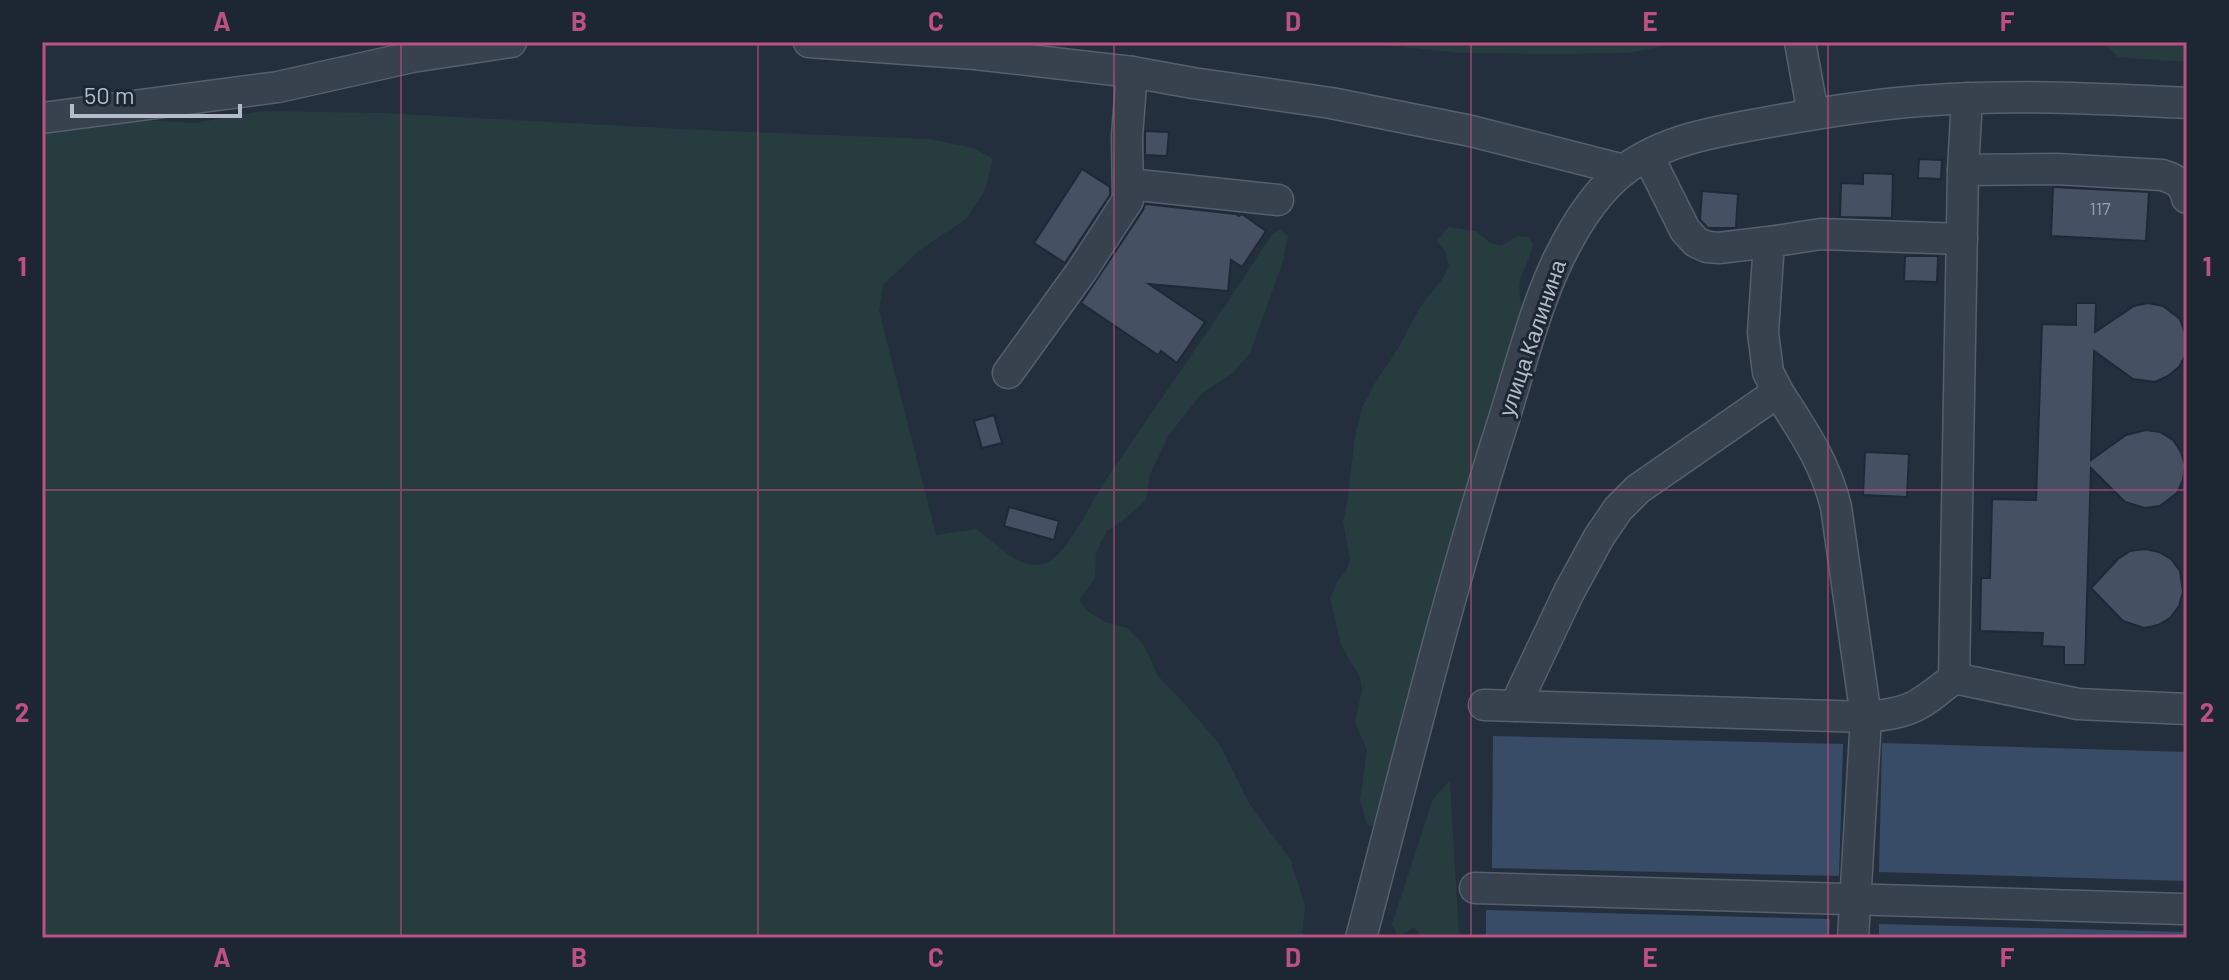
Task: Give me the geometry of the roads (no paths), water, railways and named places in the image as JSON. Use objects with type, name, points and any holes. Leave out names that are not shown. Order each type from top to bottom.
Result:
[{"type":"street","points":[[42,118],[278,87],[412,57],[511,42]]},
{"type":"street","points":[[809,42],[975,54],[1132,72],[1387,113],[1636,163],[1685,230],[1696,242],[1707,247],[1821,234],[1962,239]]},
{"type":"street","points":[[1800,42],[1813,114]]},
{"type":"street","points":[[1008,373],[1081,272],[1128,200],[1127,136],[1132,72]]},
{"type":"street","points":[[1954,678],[1967,98]]},
{"type":"street","name":"улица Калинина","points":[[1361,938],[1444,623],[1546,288],[1558,260],[1603,189],[1636,163],[1696,137],[1813,114],[1893,103],[1967,98],[2187,103]]},
{"type":"street","points":[[1963,170],[2056,169],[2162,175],[2178,180],[2187,198]]},
{"type":"street","points":[[1129,184],[1278,200]]},
{"type":"street","points":[[1769,242],[1763,333],[1768,372],[1829,479],[1836,507],[1866,717],[1853,938]]},
{"type":"street","points":[[1515,706],[1569,592],[1618,509],[1638,489],[1778,392]]},
{"type":"street","points":[[1484,705],[1866,717],[1895,715],[1919,705],[1954,678],[2078,704],[2187,709]]},
{"type":"street","points":[[1475,888],[2182,909]]},
{"type":"water","points":[[1493,736],[1843,744],[1839,876],[1492,868]]},
{"type":"water","points":[[1882,743],[2187,752],[2187,881],[1879,872]]},
{"type":"water","points":[[1486,910],[1830,919],[1829,938],[1486,938]]},
{"type":"water","points":[[1879,924],[2187,932],[2187,938],[1879,938]]}]
